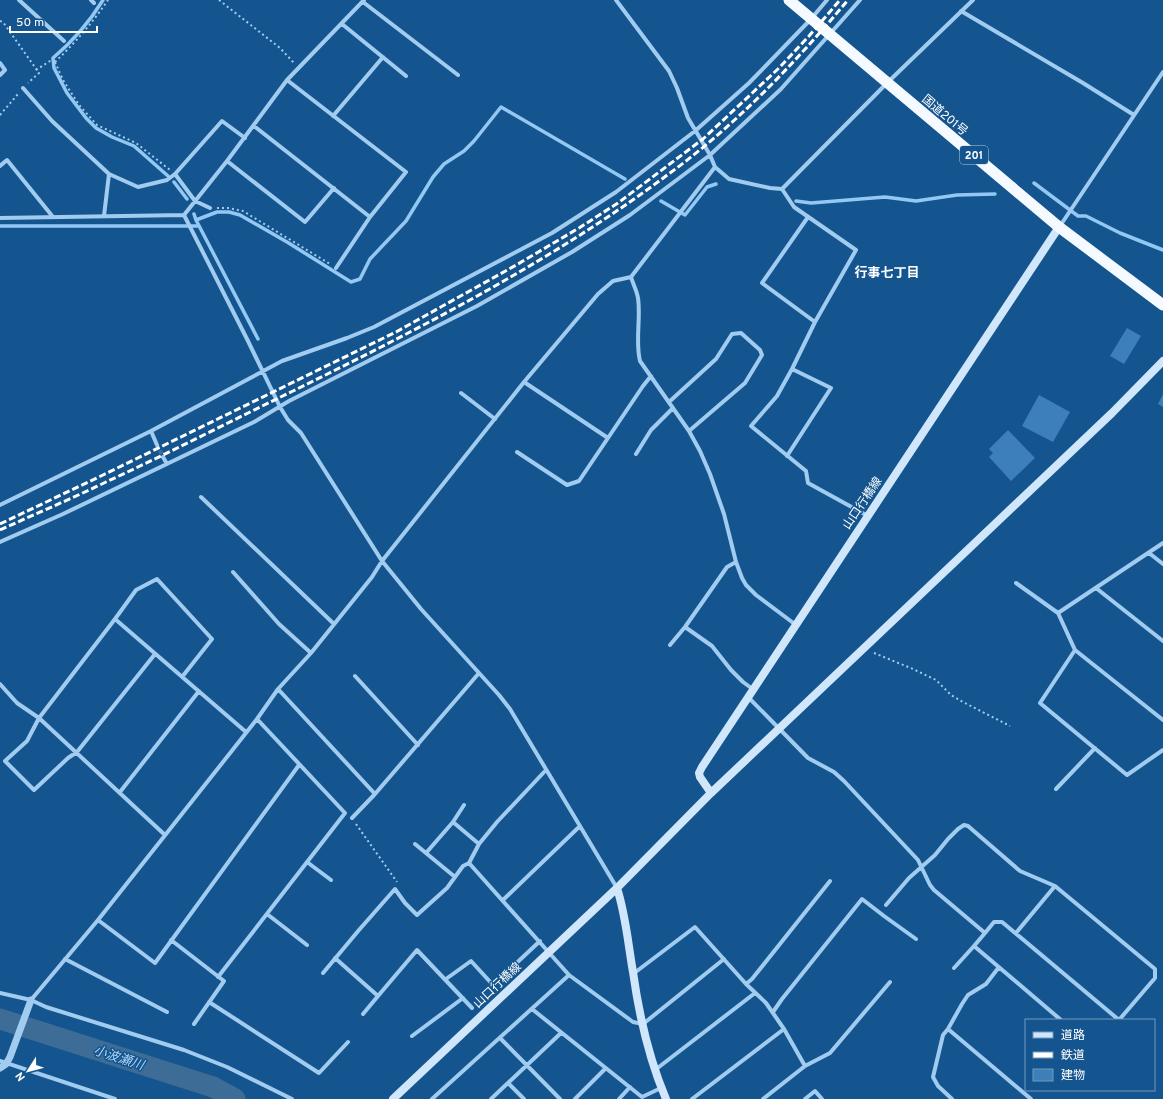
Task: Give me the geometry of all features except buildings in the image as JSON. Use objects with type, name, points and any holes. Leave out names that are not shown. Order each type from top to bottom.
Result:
[{"type":"highway","name":"国道201号","points":[[789,0],[1059,227],[1163,305]]},
{"type":"main road","name":"山口行橋線","points":[[711,794],[699,773],[1059,227]]},
{"type":"main road","name":"山口行橋線","points":[[393,1099],[617,888],[711,794],[1112,413],[1163,362]]},
{"type":"main road","points":[[617,888],[622,905],[642,1024],[655,1070],[666,1099]]},
{"type":"street","points":[[19,0],[64,41]]},
{"type":"street","points":[[616,0],[669,71],[688,118],[715,166],[729,178],[770,188],[782,189]]},
{"type":"street","points":[[0,505],[151,431],[282,361],[374,327],[552,233],[616,192],[695,131],[749,83],[811,19],[827,0]]},
{"type":"street","points":[[0,542],[63,514],[254,422],[280,407],[477,306],[572,252],[630,215],[710,155],[781,90],[860,0]]},
{"type":"street","points":[[782,189],[887,83],[973,0]]},
{"type":"street","points":[[184,215],[227,162],[287,80],[364,1],[458,75]]},
{"type":"street","points":[[962,11],[1134,115]]},
{"type":"street","points":[[342,24],[406,76]]},
{"type":"street","points":[[333,116],[383,57]]},
{"type":"street","points":[[0,63],[5,70],[0,75]]},
{"type":"street","points":[[1059,227],[1163,72]]},
{"type":"street","points":[[287,80],[406,172],[370,217],[336,268]]},
{"type":"street","points":[[23,88],[52,121],[109,174],[138,187],[167,180],[175,174],[222,121],[245,138]]},
{"type":"street","points":[[254,126],[370,217]]},
{"type":"street","points":[[0,166],[6,160],[53,217]]},
{"type":"street","points":[[227,162],[305,222],[334,188]]},
{"type":"street","points":[[0,1068],[6,1061],[30,1002],[98,920],[257,719],[278,689],[311,653],[372,578],[382,561],[524,382],[598,294],[613,281],[631,277],[715,166]]},
{"type":"street","points":[[104,216],[109,174]]},
{"type":"street","points":[[175,174],[195,201],[210,208]]},
{"type":"street","points":[[782,189],[794,207],[856,250],[815,322],[777,396],[751,426],[806,471],[808,483],[868,516]]},
{"type":"street","points":[[184,215],[247,339],[262,372],[288,420],[301,433],[382,561],[421,608],[510,709],[617,888]]},
{"type":"street","points":[[0,218],[184,215]]},
{"type":"street","points":[[808,217],[762,283],[815,322]]},
{"type":"street","points":[[631,277],[638,298],[638,350],[640,361],[689,431],[700,451],[724,514],[736,562],[742,578],[751,591],[796,625]]},
{"type":"street","points":[[669,402],[716,359],[732,334],[741,333],[760,350],[762,355],[745,383],[689,431]]},
{"type":"street","points":[[787,456],[831,388],[792,369]]},
{"type":"street","points":[[517,452],[567,485],[579,482],[651,376]]},
{"type":"street","points":[[524,382],[608,438]]},
{"type":"street","points":[[461,393],[495,419]]},
{"type":"street","points":[[636,454],[650,430],[673,408]]},
{"type":"street","points":[[151,431],[157,445]]},
{"type":"street","points":[[163,457],[166,464]]},
{"type":"street","points":[[201,497],[334,624]]},
{"type":"street","points":[[1058,613],[1163,543]]},
{"type":"street","points":[[1149,553],[1163,564]]},
{"type":"street","points":[[670,645],[685,627],[726,567],[736,562]]},
{"type":"street","points":[[233,572],[279,624],[311,653]]},
{"type":"street","points":[[155,654],[76,752],[34,790],[5,762],[27,741],[39,718],[136,590],[157,579],[212,639],[182,677]]},
{"type":"street","points":[[1016,583],[1058,613],[1075,650],[1163,720]]},
{"type":"street","points":[[1096,588],[1163,641]]},
{"type":"street","points":[[115,619],[246,732]]},
{"type":"street","points":[[685,627],[712,646],[731,670],[754,690]]},
{"type":"street","points":[[1075,650],[1040,703],[1127,775],[1163,750]]},
{"type":"street","points":[[352,818],[418,745],[479,673]]},
{"type":"street","points":[[355,676],[418,745]]},
{"type":"street","points":[[0,684],[17,703],[39,718],[165,835]]},
{"type":"street","points":[[278,689],[375,794]]},
{"type":"street","points":[[120,792],[199,691]]},
{"type":"street","points":[[748,698],[808,758],[838,775],[918,860],[934,890],[985,933]]},
{"type":"street","points":[[218,977],[345,813],[257,719]]},
{"type":"street","points":[[1056,789],[1095,748]]},
{"type":"street","points":[[98,920],[154,963],[299,765]]},
{"type":"street","points":[[323,973],[395,889],[405,903],[417,915],[447,888],[463,866],[469,863],[479,844],[508,809],[546,770]]},
{"type":"street","points":[[426,853],[453,822],[464,805]]},
{"type":"street","points":[[453,822],[479,844]]},
{"type":"street","points":[[503,900],[580,826]]},
{"type":"street","points":[[886,905],[909,878],[935,855],[958,829],[968,826],[1020,871],[1055,886],[1155,969],[1155,978],[1120,1019]]},
{"type":"street","points":[[415,844],[455,877]]},
{"type":"street","points":[[307,862],[331,880]]},
{"type":"street","points":[[469,863],[540,940],[569,974],[633,1022],[642,1024],[724,959]]},
{"type":"street","points":[[746,984],[752,979],[830,881]]},
{"type":"street","points":[[1016,933],[1055,886]]},
{"type":"street","points":[[774,1012],[782,999],[862,899],[916,939]]},
{"type":"street","points":[[267,914],[307,945]]},
{"type":"street","points":[[954,968],[994,922],[1002,922],[1118,1019]]},
{"type":"street","points":[[633,974],[695,927],[746,984],[774,1012],[805,1066]]},
{"type":"street","points":[[171,940],[224,981],[194,1024]]},
{"type":"street","points":[[446,979],[471,961],[493,986],[540,940]]},
{"type":"street","points":[[974,946],[1060,1019]]},
{"type":"street","points":[[363,1014],[418,950],[472,1008]]},
{"type":"street","points":[[335,958],[378,996]]},
{"type":"street","points":[[65,959],[167,1012]]},
{"type":"street","points":[[952,1099],[938,1086],[933,1077],[943,1035],[968,995],[986,984],[999,967]]},
{"type":"street","points":[[432,1099],[569,974]]},
{"type":"street","points":[[763,1099],[805,1066],[830,1053],[890,982]]},
{"type":"street","points":[[0,993],[191,1053],[227,1067],[292,1099]]},
{"type":"street","points":[[655,1070],[755,993]]},
{"type":"street","points":[[412,1036],[463,998]]},
{"type":"street","points":[[209,1002],[319,1073],[348,1042]]},
{"type":"street","points":[[532,1009],[642,1097],[661,1088]]},
{"type":"street","points":[[692,1099],[784,1029]]},
{"type":"street","points":[[948,1029],[1031,1099]]},
{"type":"street","points":[[492,1099],[561,1033]]},
{"type":"street","points":[[500,1038],[560,1099]]},
{"type":"street","points":[[6,1061],[115,1099]]},
{"type":"street","points":[[575,1099],[605,1068]]},
{"type":"street","points":[[508,1083],[524,1099]]},
{"type":"street","points":[[618,1099],[630,1087]]},
{"type":"street","points":[[805,1099],[815,1091],[822,1099]]},
{"type":"path","points":[[55,62],[84,32],[108,0]]},
{"type":"path","points":[[219,0],[280,48],[299,68]]},
{"type":"path","points":[[0,21],[4,22],[36,70],[50,61],[55,62]]},
{"type":"path","points":[[55,62],[63,80],[79,105],[97,125],[136,143],[175,174]]},
{"type":"path","points":[[210,208],[228,208],[243,211],[336,268]]},
{"type":"path","points":[[874,653],[936,680],[951,695],[962,702],[1010,726]]},
{"type":"path","points":[[352,818],[398,883]]},
{"type":"waterway","points":[[103,0],[80,31],[53,58],[54,68],[67,93],[86,118],[96,128],[112,137],[134,146],[168,176]]},
{"type":"waterway","points":[[194,214],[196,220],[217,212],[229,212],[240,215],[351,282],[360,279],[370,259],[406,221],[433,177],[444,164],[464,151],[474,141],[501,107],[625,179]]},
{"type":"waterway","points":[[174,182],[187,199]]},
{"type":"waterway","points":[[1034,183],[1078,216],[1086,216],[1120,233],[1163,250]]},
{"type":"waterway","points":[[661,201],[685,215],[707,187],[716,184]]},
{"type":"waterway","points":[[796,201],[811,203],[885,197],[916,201],[957,195],[995,194]]},
{"type":"waterway","points":[[196,220],[258,339]]},
{"type":"waterway","points":[[0,226],[199,226]]},
{"type":"waterway","name":"小波瀬川","points":[[0,1019],[213,1087],[235,1099]]},
{"type":"tunnel","points":[[157,445],[163,457]]},
{"type":"railway","points":[[0,524],[396,332],[579,228],[618,203],[703,139],[779,68],[840,0]]},
{"type":"railway","points":[[0,530],[153,460],[390,342],[487,291],[580,235],[626,205],[695,154],[719,134],[786,70],[848,0]]},
{"type":"district","name":"行事七丁目","points":[[887,272]]}]
